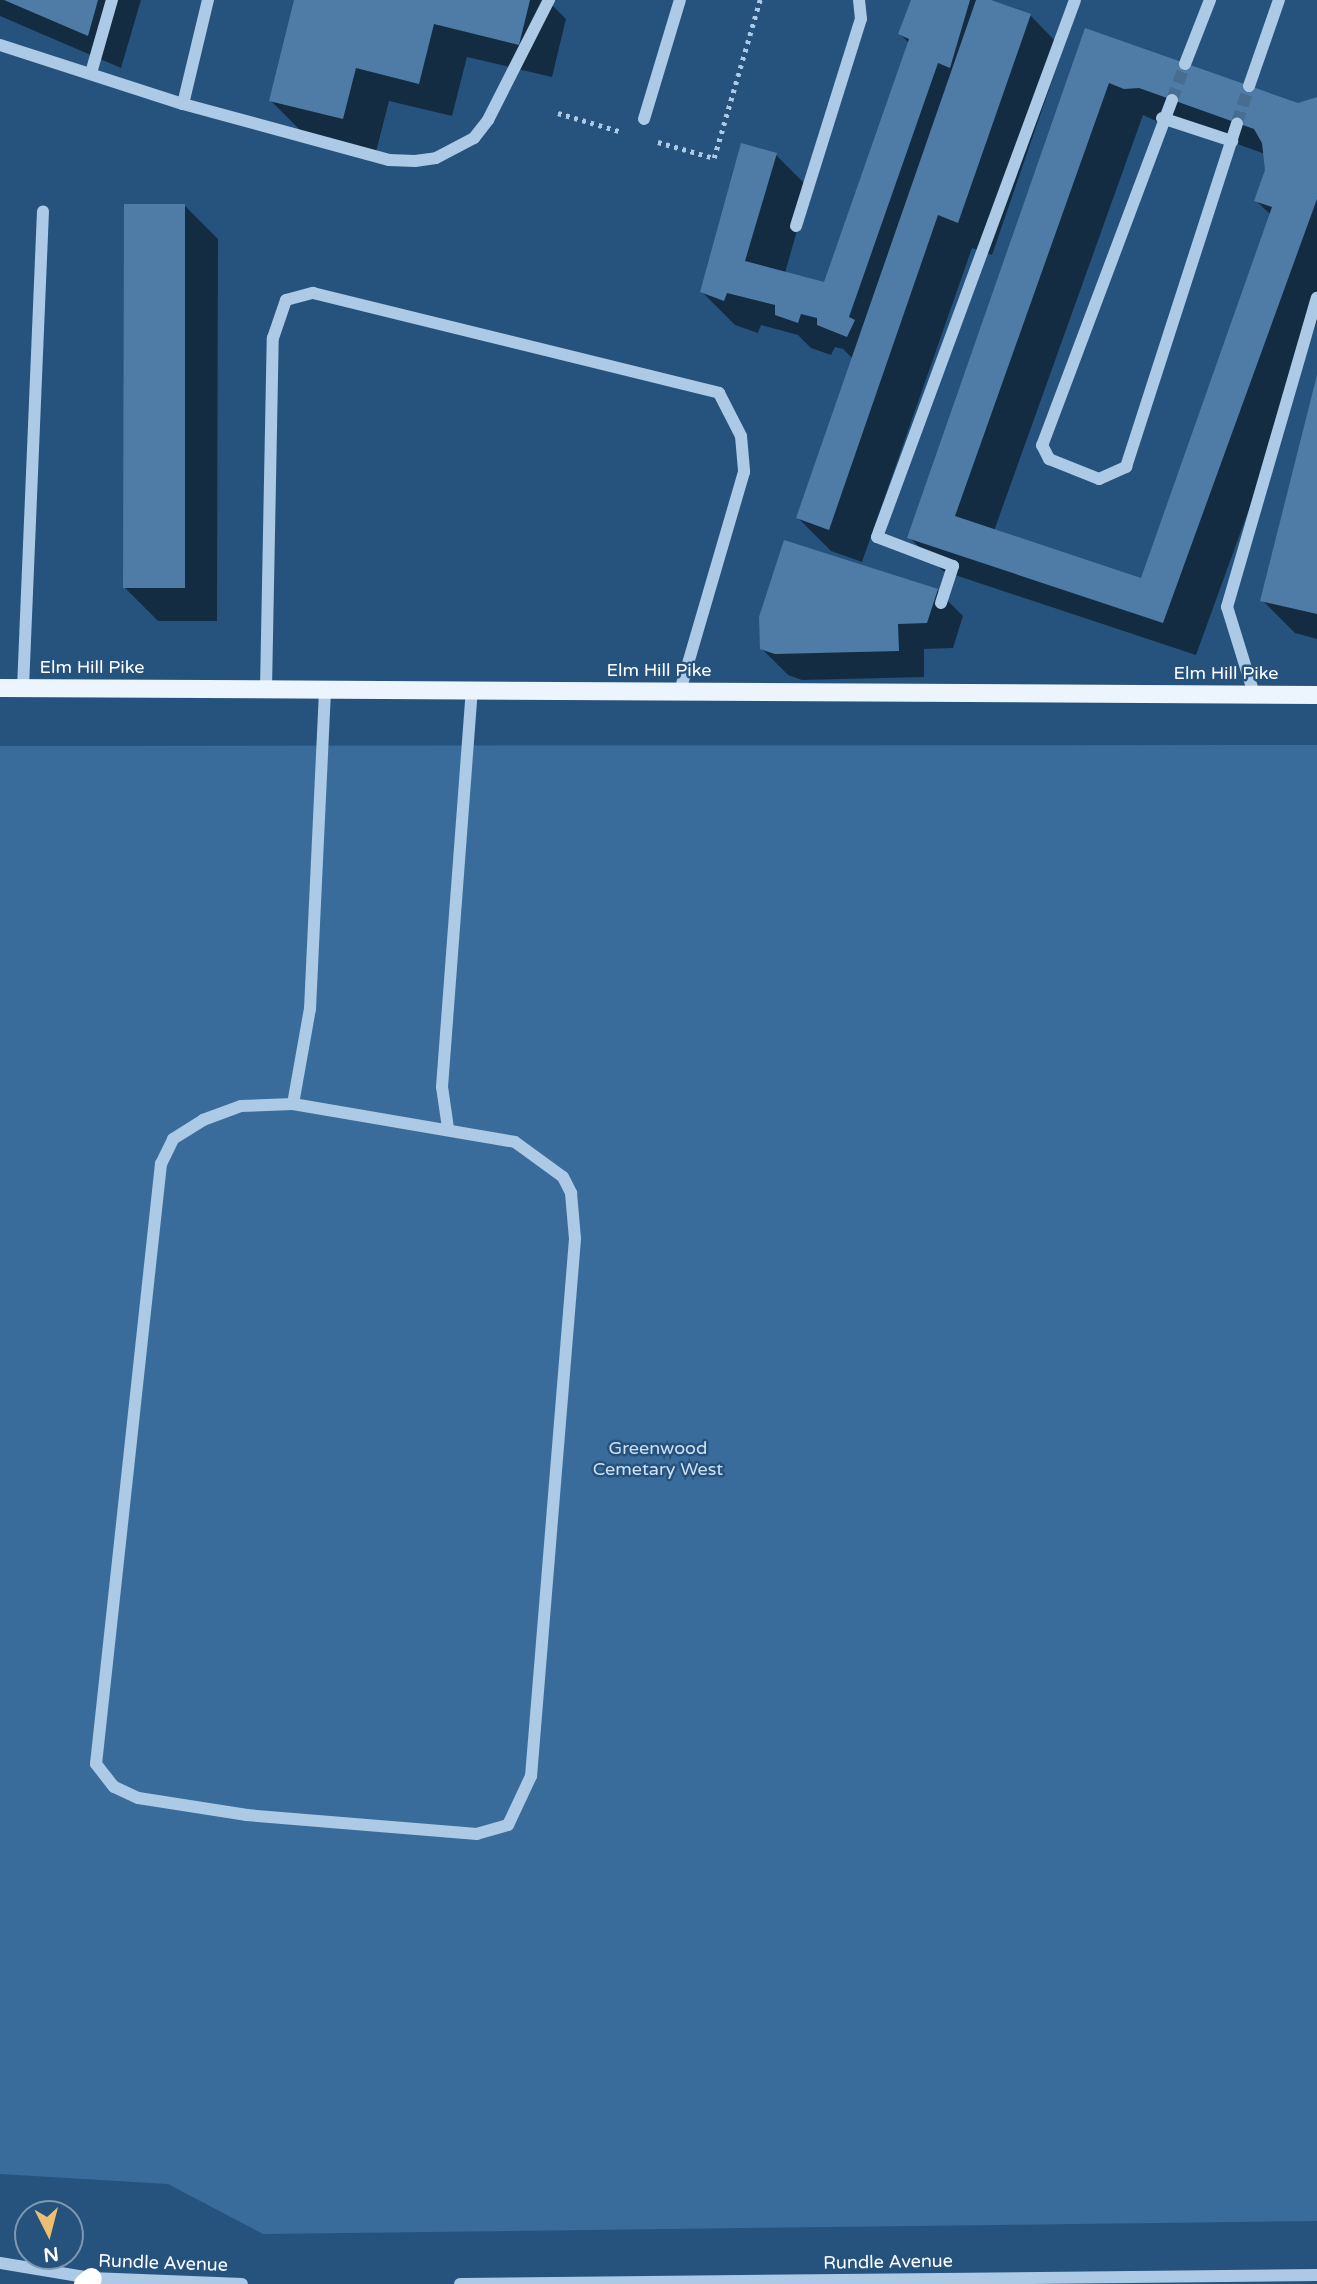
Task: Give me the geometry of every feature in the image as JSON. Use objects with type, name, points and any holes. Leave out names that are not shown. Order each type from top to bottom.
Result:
[{"type":"main road","name":"Elm Hill Pike","points":[[0,688],[1317,695]]},
{"type":"street","points":[[91,73],[112,0]]},
{"type":"street","points":[[183,104],[208,0]]},
{"type":"street","points":[[0,46],[183,104],[389,160],[436,158],[474,138],[488,120],[549,0]]},
{"type":"street","points":[[645,119],[680,0]]},
{"type":"street","points":[[796,226],[861,19],[859,0]]},
{"type":"street","points":[[941,603],[953,566],[877,537],[1075,0]]},
{"type":"street","points":[[1185,64],[1210,0]]},
{"type":"street","points":[[1249,86],[1279,0]]},
{"type":"street","points":[[1171,100],[1042,445],[1049,460],[1099,480],[1126,467],[1237,123]]},
{"type":"street","points":[[1163,118],[1232,141]]},
{"type":"street","points":[[23,688],[43,211]]},
{"type":"street","points":[[266,689],[273,338],[286,300],[313,293],[719,394],[741,436],[744,472],[680,691]]},
{"type":"street","points":[[1254,694],[1227,607],[1317,298]]},
{"type":"street","points":[[293,1104],[310,1009],[325,689]]},
{"type":"street","points":[[448,1128],[442,1087],[472,690]]},
{"type":"street","points":[[293,1104],[448,1128],[515,1142],[536,1153],[563,1177],[571,1193],[575,1239],[531,1776],[519,1810],[508,1825],[477,1834],[247,1815],[138,1798],[114,1787],[96,1764],[161,1164],[173,1139],[203,1120],[241,1106],[293,1104]]},
{"type":"street","name":"Rundle Avenue","points":[[0,2263],[88,2281],[242,2284]]},
{"type":"street","name":"Rundle Avenue","points":[[460,2284],[1259,2280],[1317,2275]]},
{"type":"path","points":[[649,139],[714,158],[760,0]]},
{"type":"path","points":[[558,113],[623,132]]},
{"type":"green space","name":"Greenwood Cemetary West","points":[[1317,745],[1317,2221],[263,2234],[168,2184],[0,2174],[0,746]]},
{"type":"building","points":[[4,0],[98,0],[88,36]]},
{"type":"building","points":[[294,0],[530,0],[519,45],[434,24],[419,84],[356,68],[343,119],[269,101]]},
{"type":"building","points":[[911,0],[970,0],[950,68],[938,63],[849,317],[855,320],[847,337],[817,325],[817,318],[801,314],[798,323],[775,315],[775,305],[727,293],[724,301],[700,292],[741,143],[777,153],[745,261],[824,282],[909,39],[898,34]]},
{"type":"building","points":[[976,0],[991,0],[1031,14],[958,223],[938,215],[829,530],[796,518]]},
{"type":"building","points":[[1085,28],[1298,103],[1317,97],[1317,199],[1163,623],[907,538]],"holes":[[[1109,83],[1124,89],[1139,88],[1254,129],[1262,143],[1265,170],[1254,201],[1272,207],[1141,578],[955,516]]]},
{"type":"building","points":[[124,204],[185,204],[185,588],[123,588]]},
{"type":"building","points":[[1317,375],[1317,614],[1260,601]]},
{"type":"building","points":[[784,540],[938,589],[927,623],[898,624],[899,651],[775,654],[760,649],[759,617]]},
{"type":"tunnel","points":[[1172,100],[1185,64]]},
{"type":"tunnel","points":[[1237,123],[1249,86]]}]
